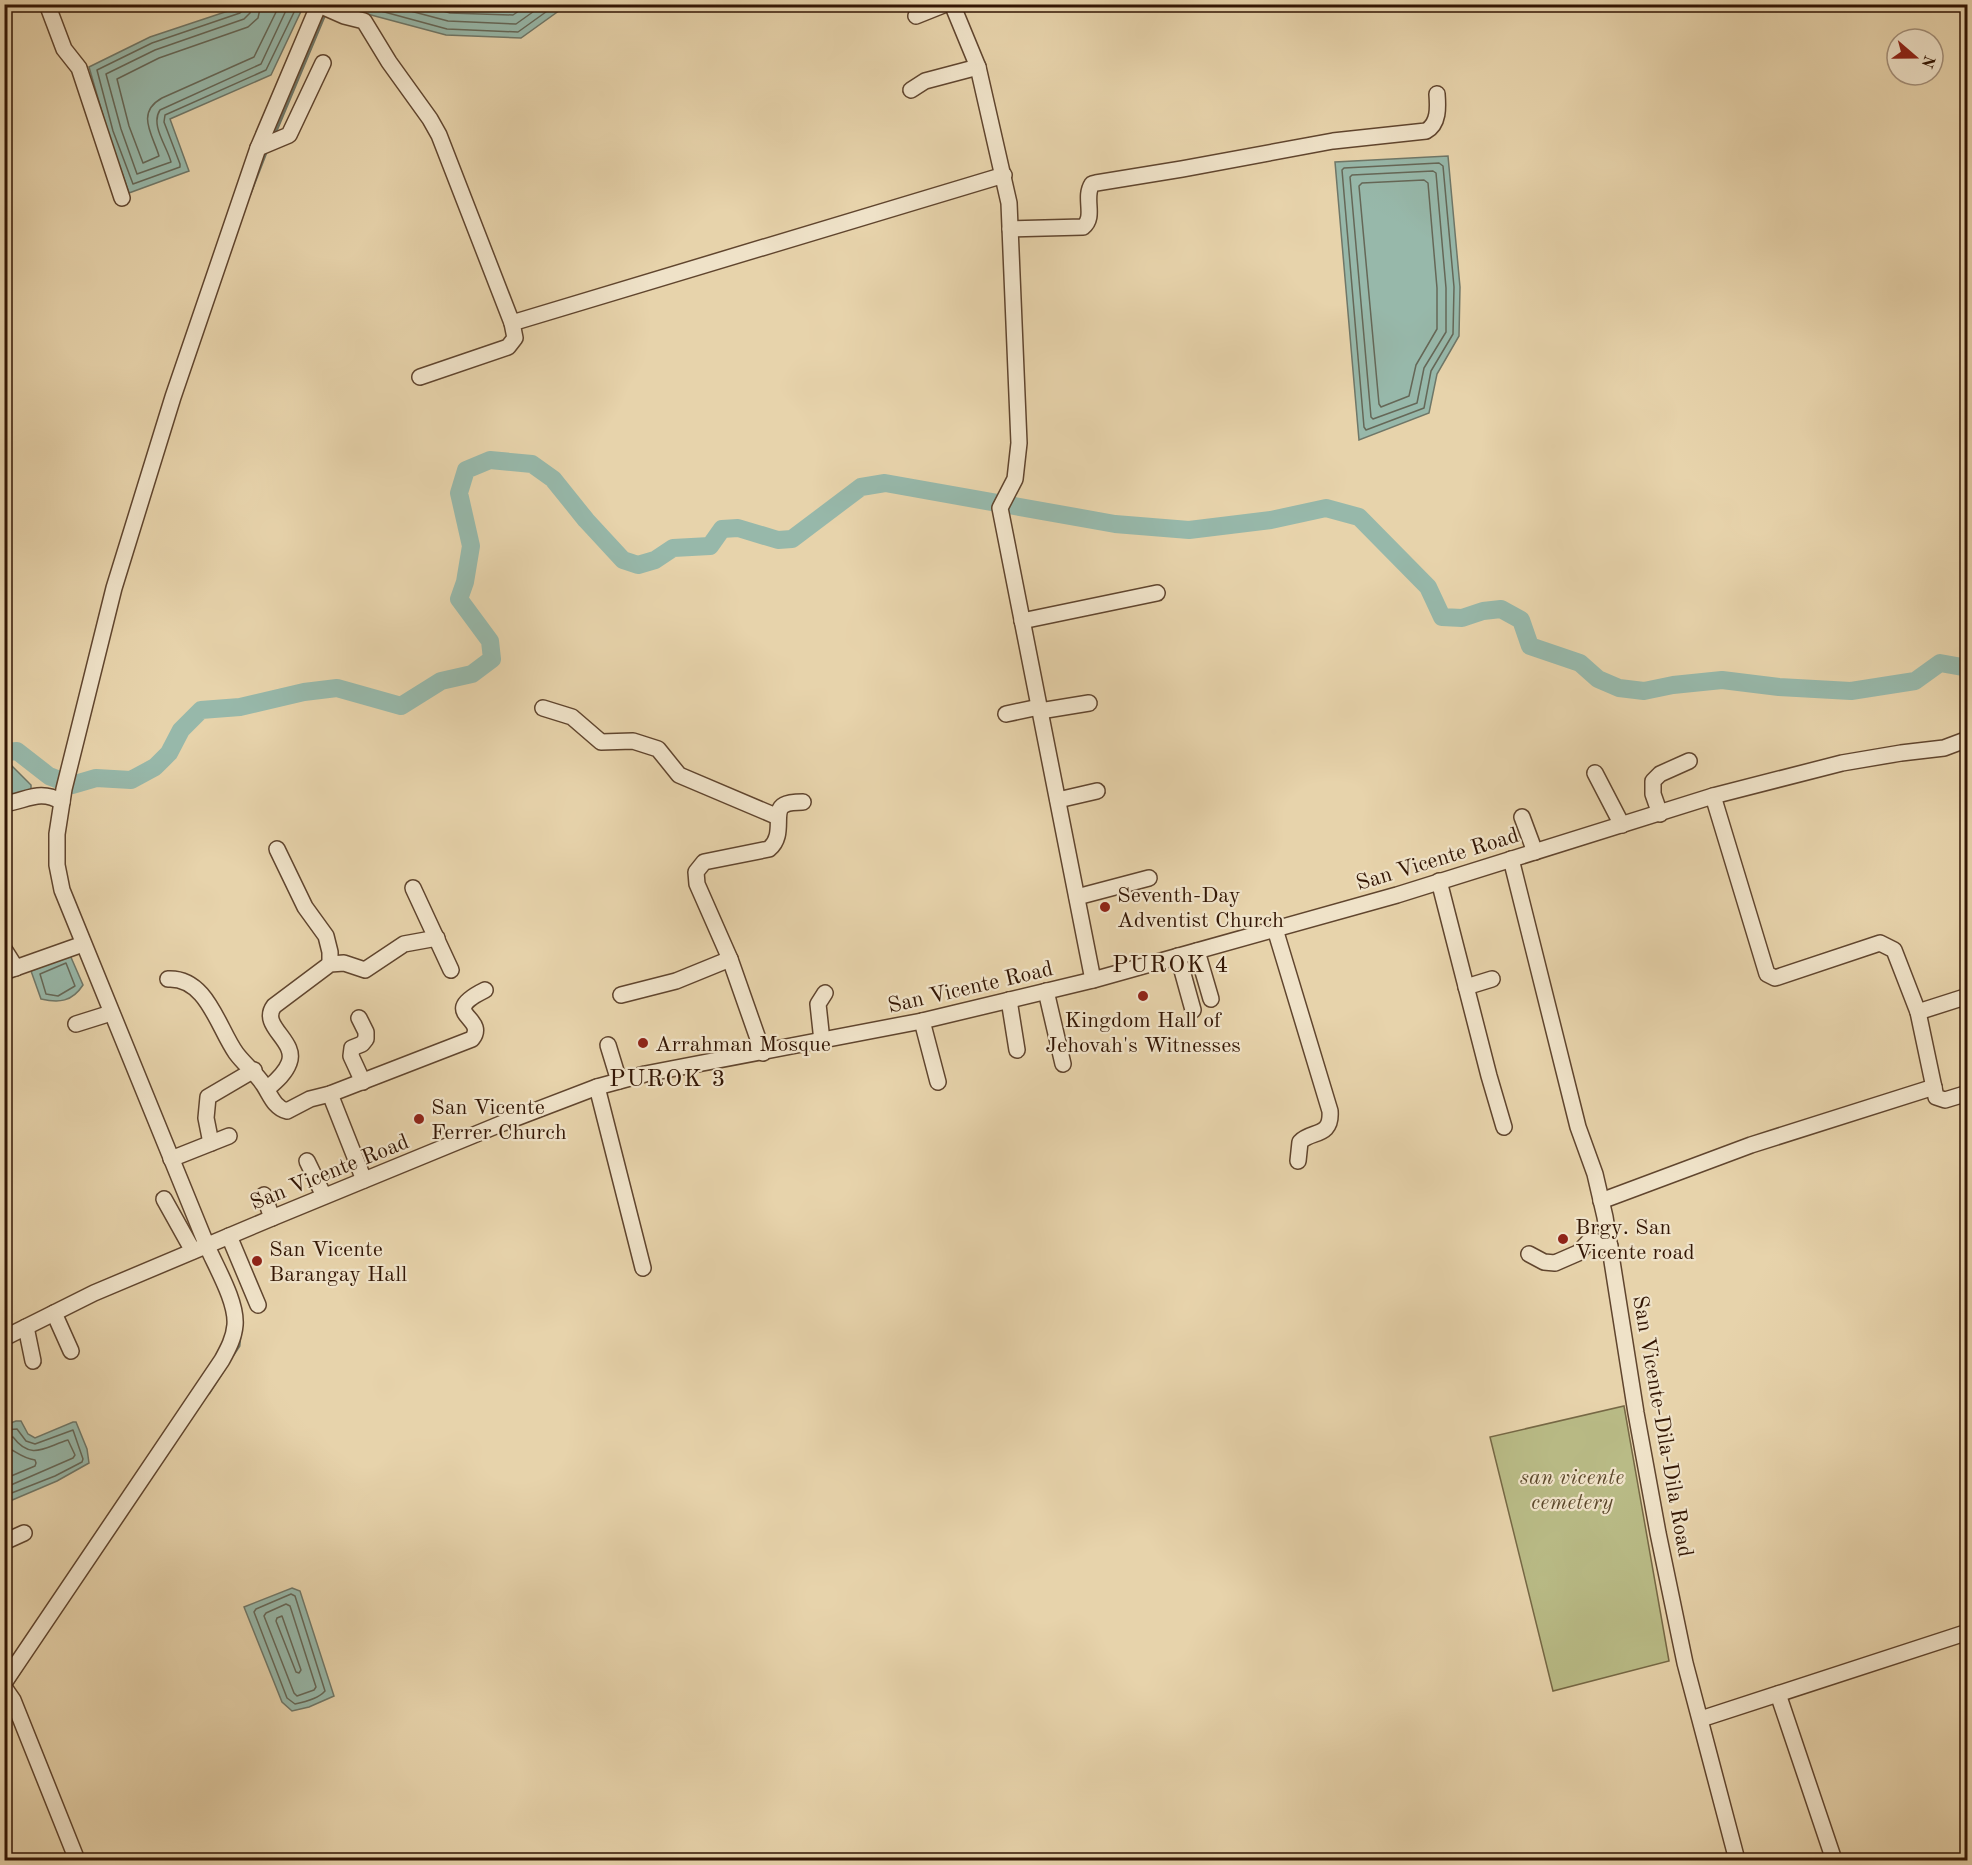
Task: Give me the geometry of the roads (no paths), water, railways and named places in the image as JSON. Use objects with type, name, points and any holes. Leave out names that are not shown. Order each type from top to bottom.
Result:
[{"type":"street","points":[[47,4],[64,49],[79,68],[122,198]]},
{"type":"street","points":[[916,16],[946,4]]},
{"type":"street","points":[[952,4],[978,67],[1009,203],[1019,443],[1015,479],[1000,508],[1093,980]]},
{"type":"street","points":[[200,1249],[171,1159],[62,890],[57,865],[57,834],[65,788],[114,588],[177,386],[263,146],[323,6],[344,16],[364,21],[408,91],[430,119],[443,146],[512,323],[515,338],[508,347],[420,377]]},
{"type":"street","points":[[263,146],[289,135],[323,63]]},
{"type":"street","points":[[911,90],[925,81],[978,67]]},
{"type":"street","points":[[1010,230],[1083,227],[1089,219],[1088,192],[1092,184],[1096,183],[1333,141],[1426,131],[1435,122],[1438,106],[1437,94]]},
{"type":"street","points":[[512,323],[1004,175]]},
{"type":"street","points":[[1023,621],[1157,593]]},
{"type":"street","points":[[1006,714],[1089,703]]},
{"type":"street","points":[[543,708],[572,717],[601,742],[633,741],[658,749],[680,775],[778,817]]},
{"type":"street","name":"San Vicente Road","points":[[4,1338],[94,1293],[324,1196],[597,1087],[645,1074],[922,1021],[1093,980],[1439,881],[1713,796],[1842,763],[1944,748],[1968,739]]},
{"type":"street","points":[[1660,814],[1653,794],[1653,782],[1660,774],[1689,761]]},
{"type":"street","points":[[1595,773],[1622,825]]},
{"type":"street","points":[[4,804],[18,802],[40,794],[48,795],[65,788]]},
{"type":"street","points":[[1058,800],[1097,791]]},
{"type":"street","points":[[1713,796],[1767,974],[1774,978],[1880,943],[1894,950],[1918,1012],[1936,1097],[1945,1100],[1968,1093]]},
{"type":"street","points":[[763,1053],[730,959],[697,884],[696,872],[704,862],[770,849],[776,843],[779,832],[780,808],[783,805],[803,802]]},
{"type":"street","points":[[1522,817],[1535,852]]},
{"type":"street","points":[[277,849],[305,908],[326,936],[330,964]]},
{"type":"street","name":"San Vicente-Dila-Dila Road","points":[[1510,859],[1578,1127],[1595,1174],[1610,1246],[1636,1413],[1658,1533],[1685,1663],[1737,1860]]},
{"type":"street","points":[[1077,897],[1149,878]]},
{"type":"street","points":[[1439,881],[1504,1127]]},
{"type":"street","points":[[413,888],[451,970]]},
{"type":"street","points":[[1275,929],[1331,1117],[1325,1130],[1305,1137],[1300,1142],[1298,1161]]},
{"type":"street","points":[[267,1089],[284,1072],[291,1056],[285,1041],[271,1021],[272,1008],[330,964],[344,963],[365,970],[404,944],[437,938]]},
{"type":"street","points":[[4,949],[10,970],[83,944]]},
{"type":"street","points":[[1197,951],[1211,999]]},
{"type":"street","points":[[1178,956],[1193,1010]]},
{"type":"street","points":[[621,994],[676,981],[730,959]]},
{"type":"street","points":[[168,979],[183,980],[208,1002],[236,1053],[254,1070],[277,1107],[287,1111],[310,1099],[363,1082],[472,1039],[476,1031],[464,1005],[466,1000],[485,990]]},
{"type":"street","points":[[1466,987],[1492,980]]},
{"type":"street","points":[[1046,991],[1063,1064]]},
{"type":"street","points":[[822,1041],[818,1004],[825,993]]},
{"type":"street","points":[[1918,1012],[1968,996]]},
{"type":"street","points":[[1009,1000],[1017,1050]]},
{"type":"street","points":[[76,1024],[111,1013]]},
{"type":"street","points":[[359,1018],[366,1032],[366,1039],[362,1044],[352,1048],[351,1053],[363,1082]]},
{"type":"street","points":[[922,1021],[938,1082]]},
{"type":"street","points":[[608,1045],[618,1081]]},
{"type":"street","points":[[211,1143],[206,1119],[208,1097],[254,1070]]},
{"type":"street","points":[[597,1087],[643,1268]]},
{"type":"street","points":[[1601,1201],[1751,1145],[1934,1087]]},
{"type":"street","points":[[330,1094],[364,1180]]},
{"type":"street","points":[[171,1159],[228,1136]]},
{"type":"street","points":[[307,1161],[324,1196]]},
{"type":"street","points":[[264,1195],[272,1218]]},
{"type":"street","points":[[77,1860],[13,1700],[4,1685],[228,1348],[235,1327],[234,1311],[200,1249],[164,1199]]},
{"type":"street","points":[[229,1236],[258,1305]]},
{"type":"street","points":[[1529,1254],[1544,1262],[1555,1263],[1578,1253],[1590,1240],[1610,1246]]},
{"type":"street","points":[[54,1313],[71,1351]]},
{"type":"street","points":[[26,1327],[33,1361]]},
{"type":"street","points":[[4,1542],[24,1533]]},
{"type":"street","points":[[1701,1719],[1968,1632]]},
{"type":"street","points":[[1778,1694],[1834,1860]]},
{"type":"water","points":[[342,4],[567,5],[521,38],[446,35],[341,7]]},
{"type":"water","points":[[246,5],[304,5],[271,75],[170,119],[189,171],[129,193],[108,133],[89,67],[150,37]]},
{"type":"water","points":[[1448,156],[1460,287],[1459,336],[1437,374],[1429,413],[1359,440],[1335,162]]},
{"type":"water","points":[[12,766],[31,785],[31,791],[5,800],[5,769]]},
{"type":"water","points":[[70,955],[83,985],[79,991],[65,1000],[41,999],[31,971]]},
{"type":"water","points":[[21,1421],[28,1434],[35,1438],[76,1422],[87,1449],[89,1463],[57,1481],[5,1502],[5,1425]]},
{"type":"water","points":[[292,1588],[300,1591],[334,1696],[309,1707],[292,1711],[282,1702],[244,1607]]},
{"type":"waterway","points":[[274,136],[326,12]]},
{"type":"waterway","points":[[250,194],[267,150]]},
{"type":"waterway","points":[[4,752],[17,751],[49,776],[72,785],[96,778],[131,780],[155,767],[169,753],[181,730],[201,710],[240,707],[304,692],[337,688],[401,706],[441,681],[472,674],[492,659],[490,641],[459,599],[465,582],[471,546],[459,493],[466,470],[490,460],[532,464],[553,479],[586,520],[623,560],[638,565],[655,560],[673,548],[710,546],[722,529],[738,528],[778,540],[792,539],[861,487],[885,483],[1115,524],[1189,530],[1271,520],[1326,508],[1359,517],[1428,587],[1442,617],[1462,618],[1483,611],[1501,609],[1521,620],[1530,646],[1580,663],[1598,679],[1619,688],[1644,691],[1673,685],[1722,680],[1779,687],[1851,691],[1915,681],[1940,663],[1968,668]]},
{"type":"waterway","points":[[233,1355],[239,1346],[240,1336]]},
{"type":"waterway","points":[[209,1393],[225,1368]]},
{"type":"waterway","points":[[11,1686],[22,1669]]},
{"type":"place","name":"Seventh-Day Adventist Church","points":[[1105,907]]},
{"type":"place","name":"Kingdom Hall of Jehovah's Witnesses","points":[[1143,996]]},
{"type":"place","name":"Arrahman Mosque","points":[[643,1043]]},
{"type":"place","name":"San Vicente Ferrer Church","points":[[419,1119]]},
{"type":"place","name":"Brgy. San Vicente road","points":[[1563,1239]]},
{"type":"place","name":"San Vicente Barangay Hall","points":[[257,1261]]},
{"type":"district","name":"PUROK 4","points":[[1171,964]]},
{"type":"district","name":"PUROK 3","points":[[668,1078]]},
{"type":"park label","name":"san vicente cemetery","points":[[1572,1488]]}]
